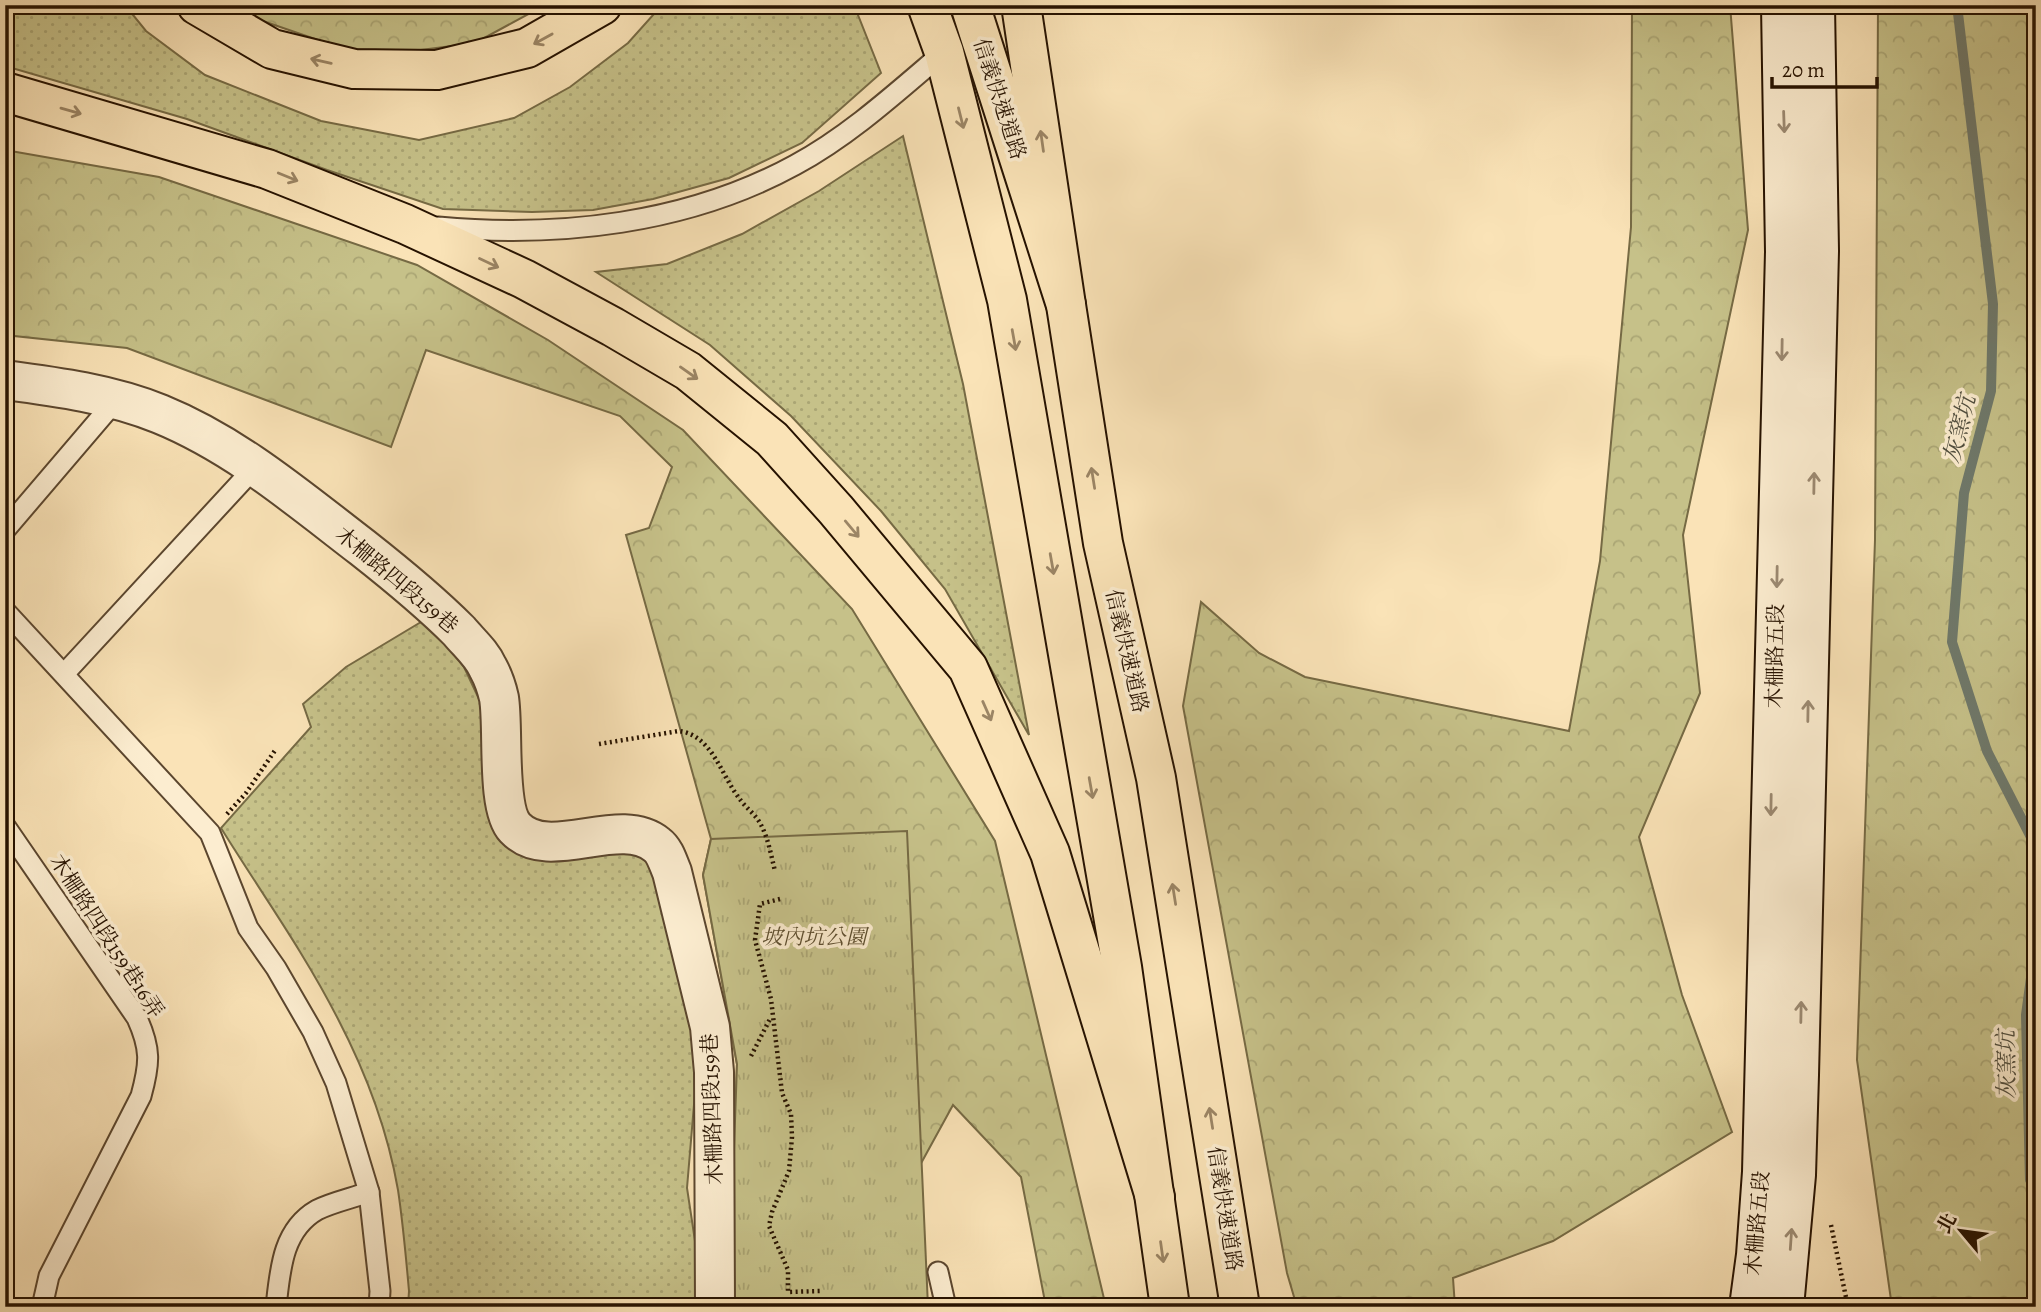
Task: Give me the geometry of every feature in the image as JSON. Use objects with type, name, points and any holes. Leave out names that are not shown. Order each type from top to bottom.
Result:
[{"type":"highway","points":[[197,5],[272,49],[354,69],[437,70],[527,48],[603,5]]},
{"type":"highway","name":"信義快速道路","points":[[927,5],[944,52],[1007,300],[1122,967],[1170,1307]]},
{"type":"highway","name":"信義快速道路","points":[[970,5],[1066,305],[1103,543],[1156,778],[1240,1307]]},
{"type":"highway","points":[[1021,5],[1066,305]]},
{"type":"highway","points":[[5,92],[267,169],[405,224],[524,279],[613,327],[688,371],[772,439],[836,510],[968,668],[1051,853],[1155,1197]]},
{"type":"main road","name":"木柵路五段","points":[[1749,1307],[1762,1172],[1785,251],[1781,5]]},
{"type":"main road","name":"木柵路五段","points":[[1784,1307],[1796,1175],[1819,251],[1815,5]]},
{"type":"main road","name":"木柵路四段159巷","points":[[5,380],[116,400],[161,414],[209,438],[256,467],[435,607],[475,649],[488,667],[499,697],[505,807],[514,827],[531,840],[549,842],[618,834],[642,838],[655,843],[663,850],[672,872],[710,1027],[714,1072],[715,1307]]},
{"type":"lane","points":[[405,224],[478,231],[543,231],[607,225],[667,214],[734,194],[796,165],[852,127],[944,52]]},
{"type":"lane","points":[[5,530],[116,400]]},
{"type":"lane","points":[[64,674],[256,467]]},
{"type":"lane","points":[[5,611],[210,833],[248,928],[276,968],[313,1032],[336,1083],[369,1192],[380,1291],[379,1307]]},
{"type":"lane","name":"木柵路四段159巷16弄","points":[[5,826],[137,1018],[147,1040],[149,1067],[141,1096],[49,1276],[42,1307]]},
{"type":"lane","points":[[276,1307],[280,1268],[286,1248],[297,1229],[317,1210],[369,1192]]},
{"type":"lane","points":[[937,1272],[946,1307]]},
{"type":"path","points":[[599,744],[679,731],[697,737],[715,758],[738,798],[760,823],[775,871]]},
{"type":"path","points":[[210,833],[246,793],[276,749]]},
{"type":"path","points":[[780,899],[760,904],[755,940],[771,999],[782,1093],[791,1114],[789,1171],[769,1226],[788,1270],[788,1292],[821,1291]]},
{"type":"path","points":[[748,1061],[772,1017]]},
{"type":"green space","points":[[5,5],[125,5],[146,31],[205,75],[321,121],[419,140],[514,118],[570,87],[628,43],[662,5],[854,5],[881,73],[802,143],[729,178],[653,199],[593,210],[532,212],[443,209],[187,119],[5,66]]},
{"type":"green space","points":[[241,5],[545,5],[475,43],[413,51],[344,49],[260,20]]},
{"type":"green space","points":[[1632,5],[1730,5],[1748,230],[1683,535],[1700,693],[1639,837],[1682,995],[1732,1132],[1553,1241],[1453,1278],[1455,1307],[1297,1307],[1287,1273],[1183,706],[1201,602],[1259,653],[1305,677],[1569,731],[1600,561],[1631,227]]},
{"type":"green space","points":[[1878,5],[2036,5],[2036,1307],[1892,1307],[1857,1060],[1875,540]]},
{"type":"green space","points":[[903,136],[963,384],[1029,735],[945,589],[881,511],[791,416],[710,345],[596,272],[667,264],[742,234],[819,191]]},
{"type":"green space","points":[[5,150],[159,177],[417,265],[548,340],[683,430],[852,609],[995,841],[1106,1307],[1046,1307],[1021,1177],[953,1105],[902,1198],[735,1307],[732,1206],[737,1064],[703,875],[711,839],[626,535],[649,528],[672,467],[620,416],[426,350],[391,447],[127,348],[5,335]]},
{"type":"green space","points":[[426,619],[464,667],[486,714],[490,814],[632,850],[649,864],[655,873],[698,1057],[687,1188],[700,1274],[699,1307],[408,1307],[403,1227],[394,1168],[366,1081],[338,1019],[311,970],[221,828],[311,727],[303,704],[346,667]]},
{"type":"green space","name":"坡內坑公園","points":[[907,831],[928,1307],[735,1307],[732,1206],[737,1064],[703,875],[711,839]]},
{"type":"waterway","name":"灰窯坑","points":[[1957,5],[1993,304],[1991,391],[1964,493],[1952,642],[1987,751],[2036,847]]},
{"type":"waterway","name":"灰窯坑","points":[[2036,941],[2026,1015],[2030,1180],[2036,1185]]}]
